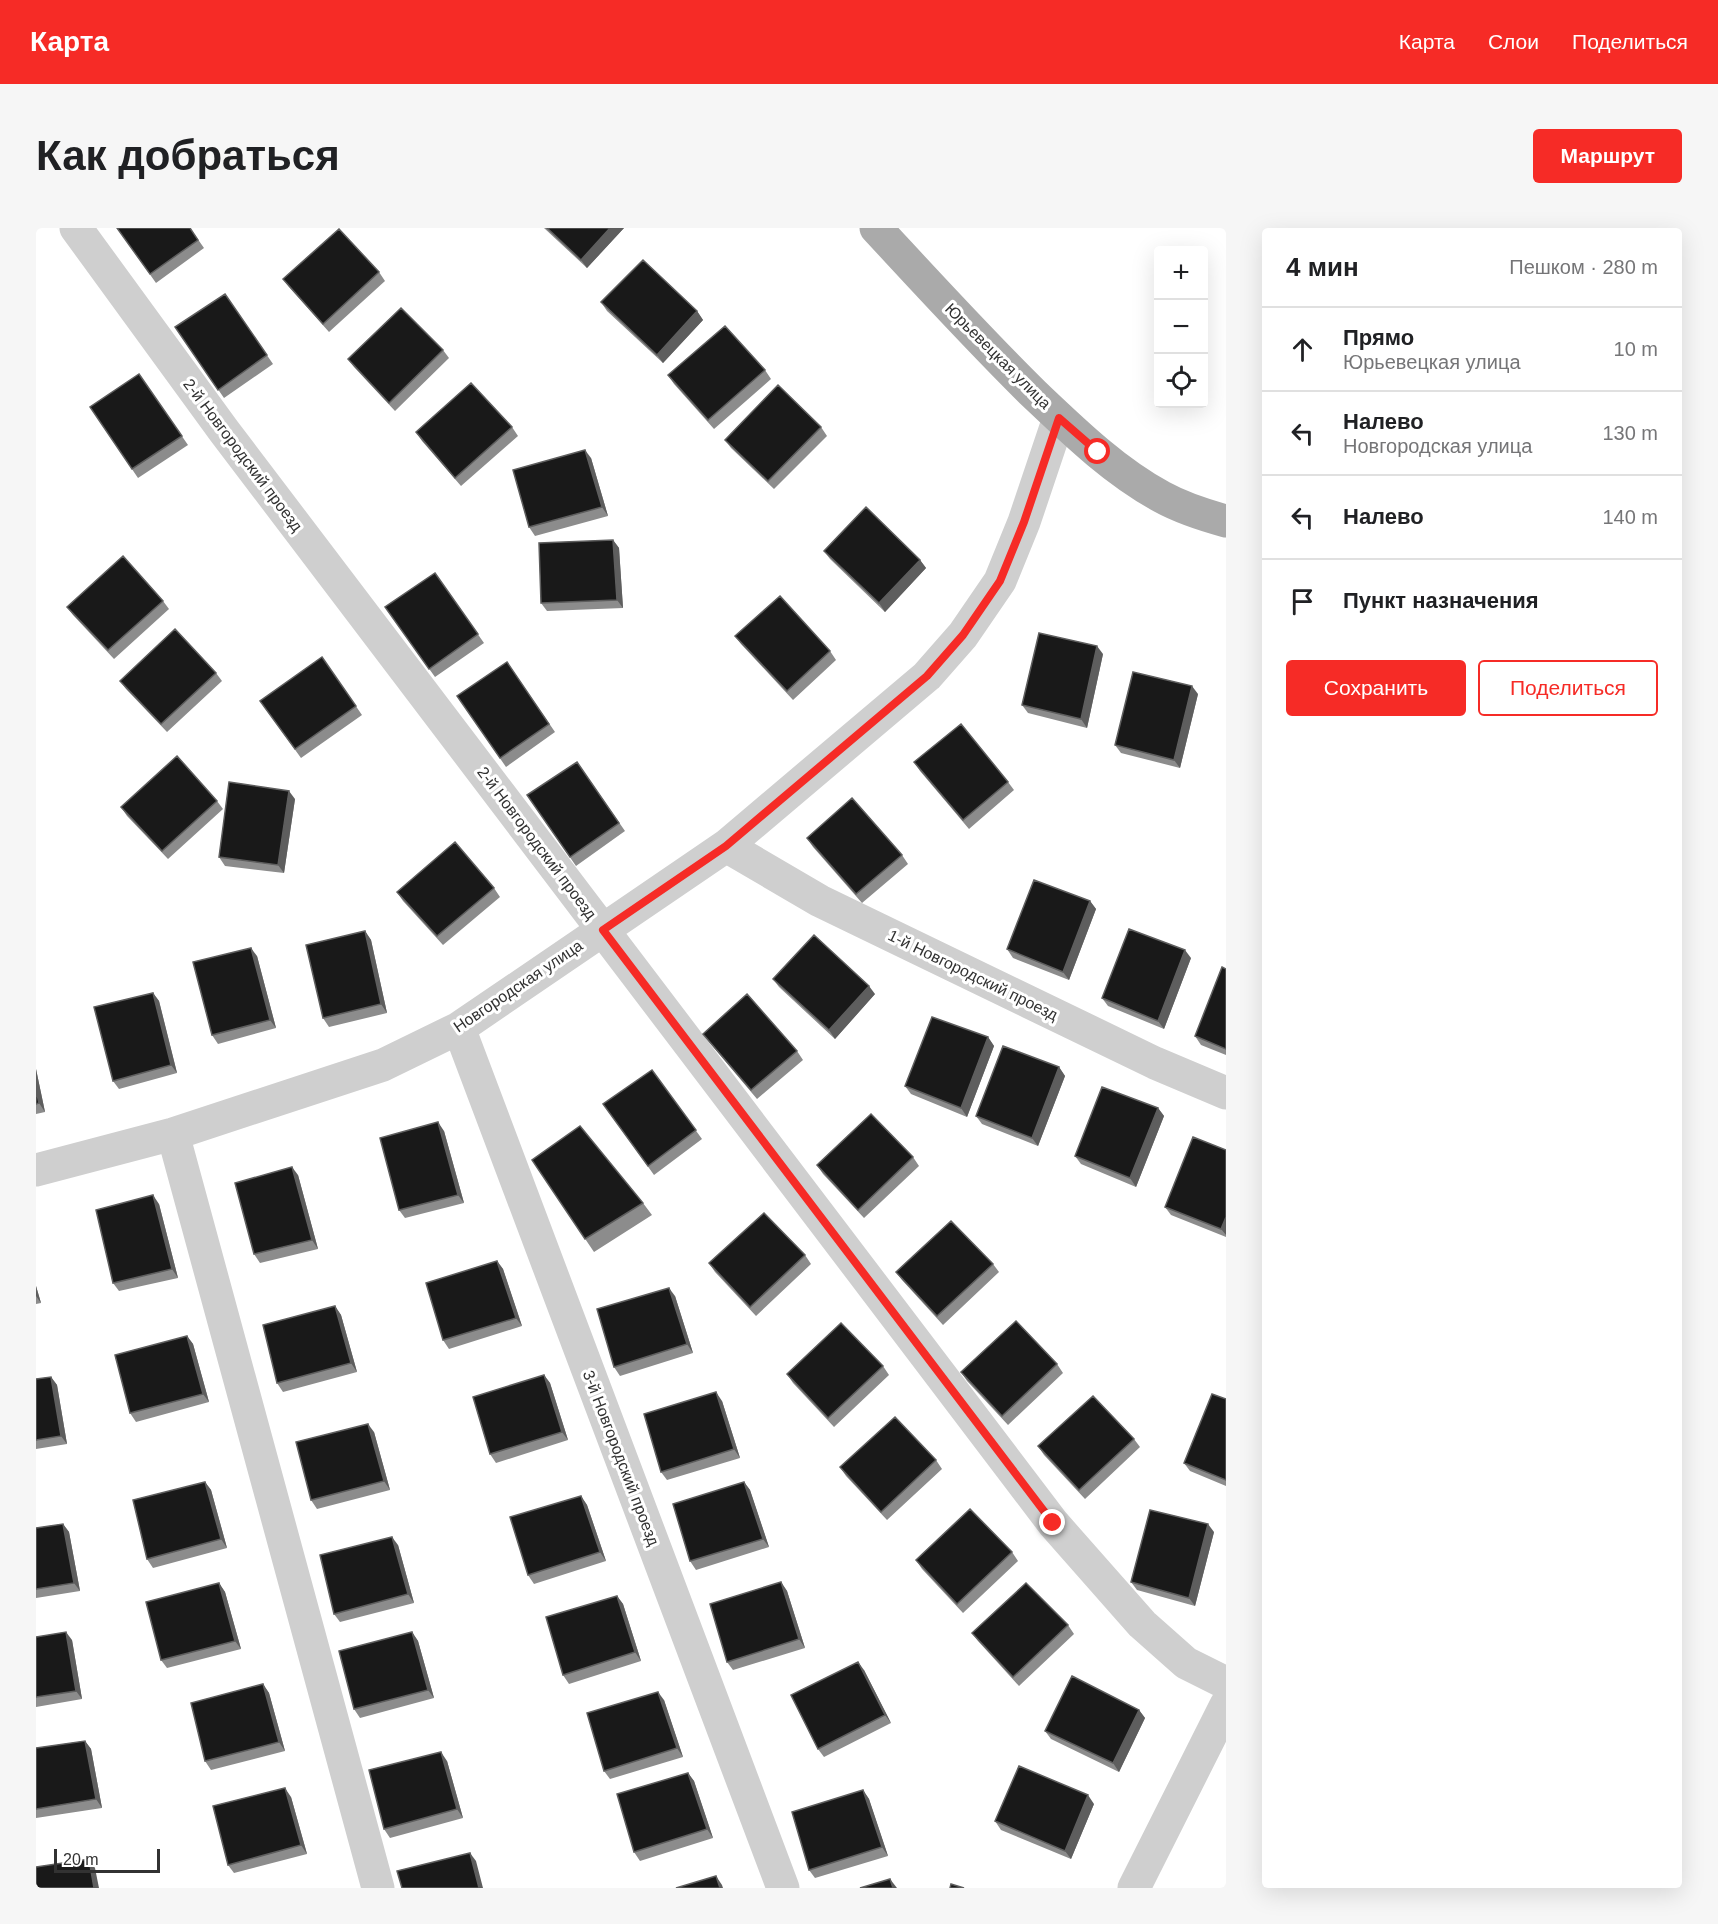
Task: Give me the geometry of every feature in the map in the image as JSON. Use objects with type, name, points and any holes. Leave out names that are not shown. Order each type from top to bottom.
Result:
[{"type":"main road","name":"Юрьевецкая улица","points":[[876,228],[1059,418],[1129,476],[1162,497],[1200,514],[1226,521]]},
{"type":"street","name":"2-й Новгородский проезд","points":[[76,228],[231,441],[1053,1523],[1142,1624],[1186,1663],[1226,1683]]},
{"type":"street","name":"Новгородская улица","points":[[36,1170],[173,1134],[383,1065],[459,1028],[726,846],[927,676],[963,635],[1000,581],[1024,522],[1059,418]]},
{"type":"street","name":"1-й Новгородский проезд","points":[[726,846],[820,901],[1155,1064],[1226,1093]]},
{"type":"street","name":"3-й Новгородский проезд","points":[[459,1028],[783,1888]]},
{"type":"street","points":[[173,1134],[378,1888]]},
{"type":"street","points":[[1134,1888],[1226,1705]]},
{"type":"building","points":[[117,228],[190,228],[198,240],[150,274]]},
{"type":"building","points":[[547,228],[610,228],[581,260]]},
{"type":"building","points":[[339,229],[379,272],[323,324],[283,279]]},
{"type":"building","points":[[643,260],[697,311],[657,355],[601,302]]},
{"type":"building","points":[[225,294],[267,355],[218,390],[175,327]]},
{"type":"building","points":[[401,308],[443,350],[389,403],[348,359]]},
{"type":"building","points":[[725,326],[765,370],[708,420],[668,375]]},
{"type":"building","points":[[139,374],[182,436],[132,469],[90,407]]},
{"type":"building","points":[[471,383],[512,427],[455,478],[416,432]]},
{"type":"building","points":[[778,385],[821,427],[768,481],[725,440]]},
{"type":"building","points":[[585,450],[602,507],[529,527],[513,470]]},
{"type":"building","points":[[866,507],[920,560],[879,603],[824,551]]},
{"type":"building","points":[[613,540],[617,600],[541,603],[539,543]]},
{"type":"building","points":[[123,556],[163,601],[108,650],[67,607]]},
{"type":"building","points":[[435,573],[478,634],[429,669],[385,607]]},
{"type":"building","points":[[780,596],[830,651],[787,691],[735,636]]},
{"type":"building","points":[[175,629],[216,673],[161,724],[120,681]]},
{"type":"building","points":[[1039,633],[1097,646],[1081,719],[1022,705]]},
{"type":"building","points":[[322,657],[356,706],[295,749],[260,701]]},
{"type":"building","points":[[507,662],[549,724],[500,758],[457,696]]},
{"type":"building","points":[[1133,672],[1192,686],[1174,760],[1115,745]]},
{"type":"building","points":[[961,724],[1008,782],[963,820],[914,762]]},
{"type":"building","points":[[177,756],[217,801],[162,851],[121,807]]},
{"type":"building","points":[[577,762],[619,823],[570,857],[527,795]]},
{"type":"building","points":[[229,782],[289,791],[278,865],[219,857]]},
{"type":"building","points":[[852,798],[902,855],[856,894],[807,838]]},
{"type":"building","points":[[455,842],[494,888],[437,936],[397,892]]},
{"type":"building","points":[[1034,880],[1090,901],[1063,972],[1007,949]]},
{"type":"building","points":[[1129,929],[1185,950],[1158,1021],[1102,998]]},
{"type":"building","points":[[365,931],[381,1004],[323,1018],[306,945]]},
{"type":"building","points":[[814,935],[869,986],[829,1030],[773,979]]},
{"type":"building","points":[[251,948],[270,1020],[212,1035],[193,962]]},
{"type":"building","points":[[1222,967],[1226,969],[1226,1049],[1195,1036]]},
{"type":"building","points":[[153,993],[171,1065],[113,1081],[94,1007]]},
{"type":"building","points":[[747,994],[797,1051],[751,1090],[703,1034]]},
{"type":"building","points":[[932,1017],[988,1037],[961,1108],[905,1086]]},
{"type":"building","points":[[1003,1046],[1059,1067],[1032,1138],[976,1116]]},
{"type":"building","points":[[652,1070],[696,1130],[648,1166],[603,1104]]},
{"type":"building","points":[[1102,1087],[1158,1108],[1130,1178],[1075,1156]]},
{"type":"building","points":[[871,1114],[913,1157],[858,1210],[817,1165]]},
{"type":"building","points":[[438,1122],[458,1195],[399,1210],[380,1138]]},
{"type":"building","points":[[580,1126],[643,1203],[585,1239],[532,1160]]},
{"type":"building","points":[[1193,1137],[1226,1150],[1226,1217],[1221,1229],[1165,1207]]},
{"type":"building","points":[[292,1167],[312,1240],[254,1254],[235,1183]]},
{"type":"building","points":[[153,1195],[172,1269],[113,1283],[96,1210]]},
{"type":"building","points":[[764,1213],[805,1255],[750,1307],[709,1263]]},
{"type":"building","points":[[951,1221],[993,1264],[937,1316],[896,1272]]},
{"type":"building","points":[[497,1261],[516,1318],[443,1340],[426,1283]]},
{"type":"building","points":[[669,1288],[687,1344],[614,1367],[597,1309]]},
{"type":"building","points":[[335,1306],[351,1363],[277,1383],[263,1325]]},
{"type":"building","points":[[1016,1321],[1057,1364],[1002,1416],[961,1372]]},
{"type":"building","points":[[841,1323],[883,1366],[828,1418],[787,1374]]},
{"type":"building","points":[[187,1336],[203,1394],[130,1413],[115,1355]]},
{"type":"building","points":[[544,1375],[562,1432],[490,1454],[473,1397]]},
{"type":"building","points":[[51,1377],[61,1436],[36,1440],[36,1379]]},
{"type":"building","points":[[716,1392],[734,1449],[661,1472],[644,1414]]},
{"type":"building","points":[[1212,1394],[1226,1399],[1226,1480],[1184,1463]]},
{"type":"building","points":[[1093,1396],[1134,1439],[1079,1490],[1038,1446]]},
{"type":"building","points":[[895,1417],[936,1460],[881,1512],[840,1467]]},
{"type":"building","points":[[368,1424],[384,1481],[311,1500],[296,1442]]},
{"type":"building","points":[[205,1482],[221,1539],[147,1559],[133,1500]]},
{"type":"building","points":[[744,1482],[763,1539],[690,1561],[673,1504]]},
{"type":"building","points":[[581,1496],[600,1552],[528,1575],[510,1517]]},
{"type":"building","points":[[970,1509],[1012,1552],[957,1604],[916,1560]]},
{"type":"building","points":[[1150,1510],[1208,1524],[1189,1598],[1131,1582]]},
{"type":"building","points":[[63,1524],[74,1583],[36,1589],[36,1528]]},
{"type":"building","points":[[392,1537],[408,1594],[334,1614],[320,1555]]},
{"type":"building","points":[[781,1582],[799,1639],[727,1662],[710,1604]]},
{"type":"building","points":[[219,1583],[235,1641],[161,1660],[146,1602]]},
{"type":"building","points":[[1026,1583],[1068,1625],[1013,1677],[972,1633]]},
{"type":"building","points":[[617,1596],[635,1652],[563,1675],[546,1617]]},
{"type":"building","points":[[66,1632],[76,1691],[36,1697],[36,1637]]},
{"type":"building","points":[[412,1632],[428,1690],[354,1709],[339,1651]]},
{"type":"building","points":[[858,1662],[885,1715],[818,1749],[791,1695]]},
{"type":"building","points":[[1072,1676],[1139,1710],[1113,1763],[1045,1731]]},
{"type":"building","points":[[263,1684],[279,1742],[205,1761],[191,1703]]},
{"type":"building","points":[[658,1692],[677,1748],[604,1771],[587,1713]]},
{"type":"building","points":[[85,1741],[96,1799],[36,1809],[36,1748]]},
{"type":"building","points":[[441,1752],[457,1809],[384,1829],[369,1770]]},
{"type":"building","points":[[1019,1766],[1088,1795],[1065,1851],[995,1821]]},
{"type":"building","points":[[688,1773],[707,1829],[634,1852],[617,1794]]},
{"type":"building","points":[[285,1788],[301,1845],[228,1865],[213,1806]]},
{"type":"building","points":[[863,1790],[882,1847],[809,1870],[792,1812]]},
{"type":"building","points":[[470,1853],[479,1888],[402,1888],[397,1871]]},
{"type":"building","points":[[89,1859],[94,1888],[36,1888],[36,1867]]},
{"type":"building","points":[[716,1876],[720,1888],[676,1888]]},
{"type":"building","points":[[890,1879],[893,1888],[860,1888]]},
{"type":"building","points":[[951,1884],[964,1888],[950,1888]]},
{"type":"route","points":[[1053,1523],[603,930],[726,846],[927,676],[963,635],[1000,581],[1024,522],[1059,418],[1098,452]]}]
